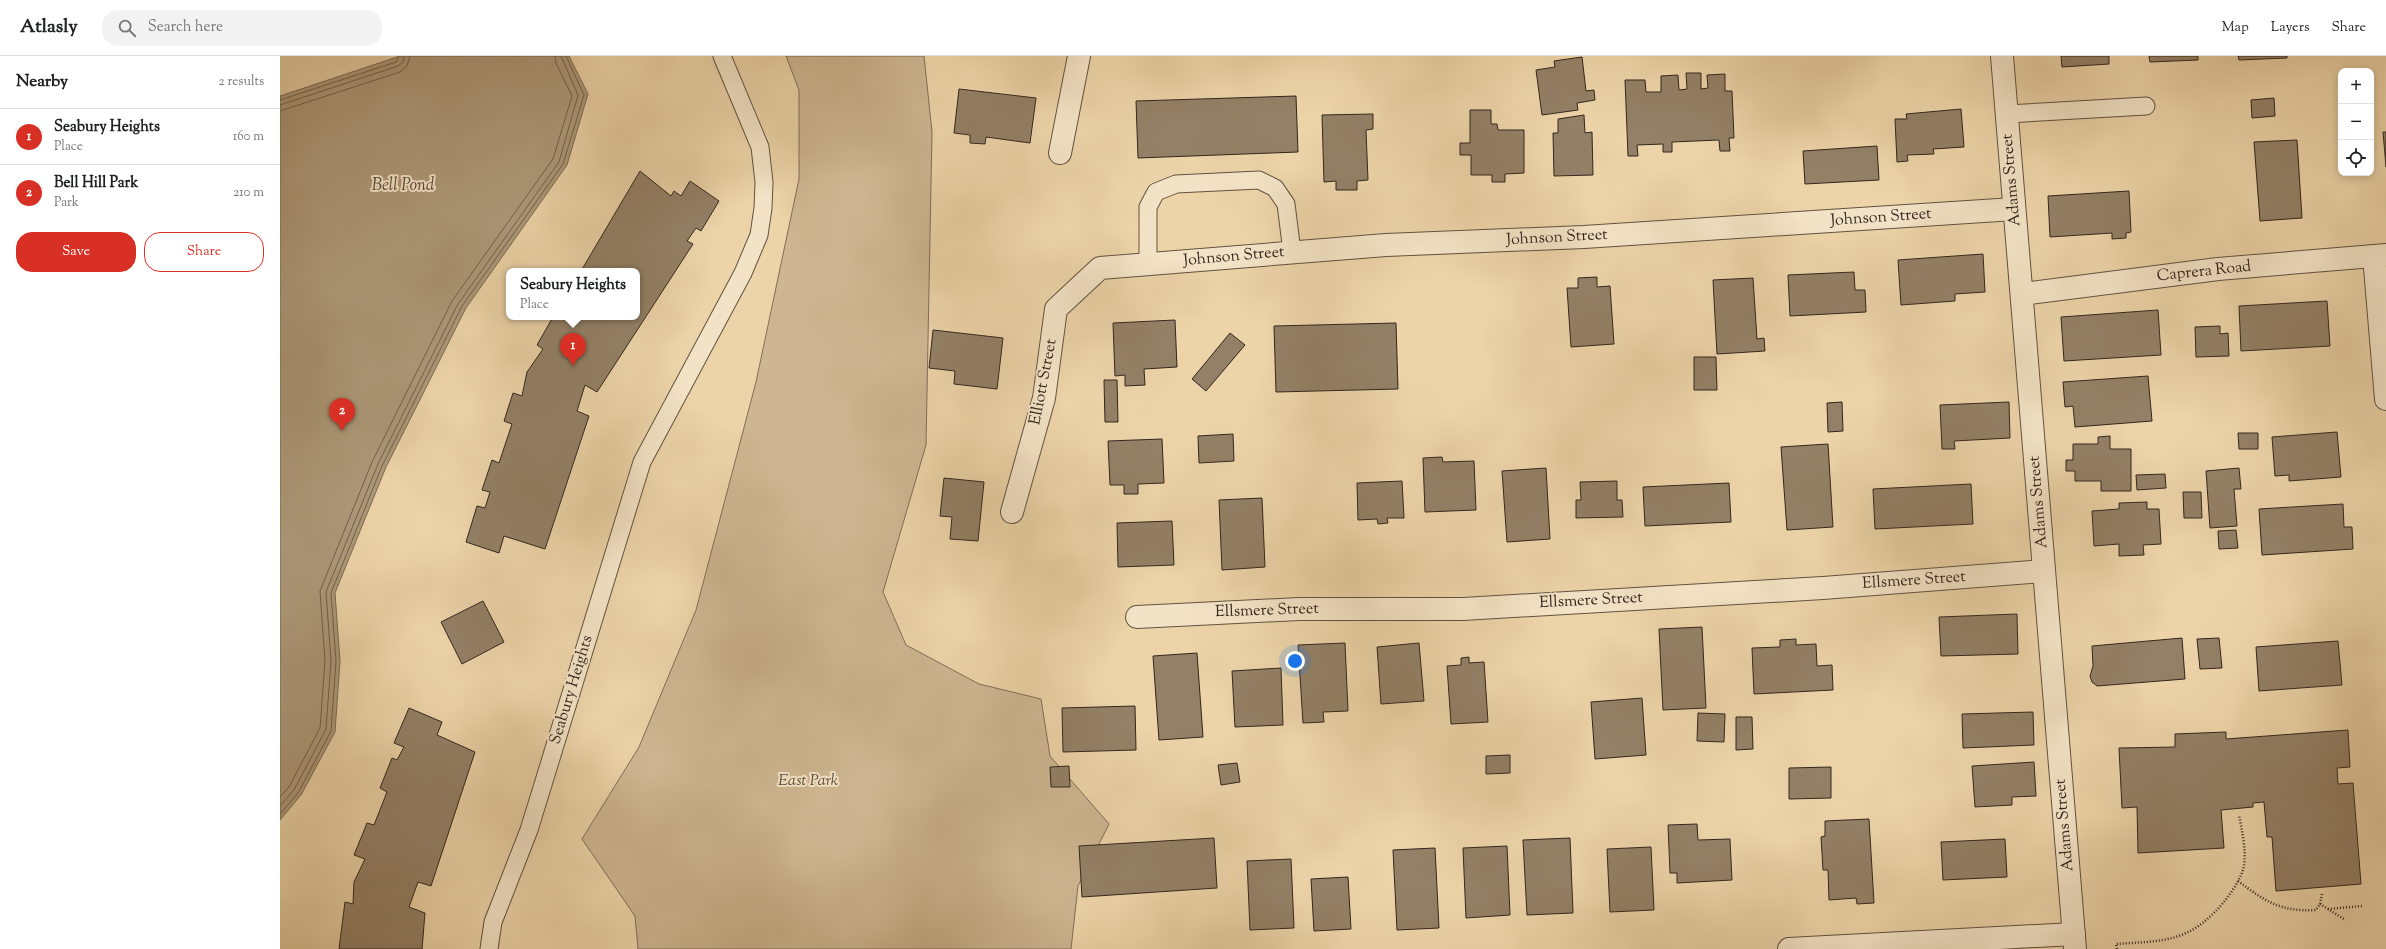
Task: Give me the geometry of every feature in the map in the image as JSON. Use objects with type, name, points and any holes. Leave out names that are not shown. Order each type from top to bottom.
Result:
[{"type":"street","points":[[1060,153],[1079,56]]},
{"type":"street","name":"Adams Street","points":[[2002,56],[2075,941]]},
{"type":"street","name":"Johnson Street","points":[[1100,268],[1386,245],[1584,237],[2014,209]]},
{"type":"street","points":[[2380,255],[2386,399]]},
{"type":"street","name":"Caprera Road","points":[[2022,294],[2218,269],[2380,255]]},
{"type":"street","name":"Elliott Street","points":[[1012,512],[1044,398],[1056,309],[1100,268]]},
{"type":"street","name":"Ellsmere Street","points":[[1137,617],[1299,609],[1463,609],[1823,588],[2044,571]]},
{"type":"street","points":[[1789,949],[2075,941]]},
{"type":"lane","name":"Seabury Heights","points":[[489,949],[493,922],[529,830],[642,462],[743,273],[759,235],[763,208],[764,182],[760,148],[722,56]]},
{"type":"lane","points":[[2007,114],[2146,106]]},
{"type":"lane","points":[[1148,264],[1148,207],[1156,192],[1176,184],[1260,180],[1275,188],[1286,204],[1292,252]]},
{"type":"path","points":[[2117,949],[2116,944],[2163,940],[2187,933],[2206,922],[2242,875],[2245,847],[2240,815]]},
{"type":"path","points":[[2238,881],[2266,902],[2297,911],[2316,910],[2320,904],[2322,894]]},
{"type":"path","points":[[2320,904],[2344,919]]},
{"type":"path","points":[[2328,909],[2362,906]]},
{"type":"green space","name":"East Park","points":[[786,56],[924,56],[932,132],[926,445],[883,592],[906,645],[979,684],[1041,699],[1050,756],[1109,824],[1078,886],[1071,949],[638,949],[635,916],[582,839],[639,747],[696,610],[756,382],[799,179],[799,90]]},
{"type":"water","name":"Bell Pond","points":[[400,56],[569,56],[588,94],[567,165],[466,308],[386,467],[335,593],[340,661],[335,732],[301,795],[280,820],[280,96]]},
{"type":"building","points":[[2061,56],[2109,56],[2109,64],[2062,67]]},
{"type":"building","points":[[2149,56],[2198,56],[2198,60],[2150,62]]},
{"type":"building","points":[[2238,56],[2287,56],[2287,58],[2239,60]]},
{"type":"building","points":[[1582,57],[1586,91],[1594,90],[1595,100],[1577,103],[1578,110],[1542,115],[1536,70],[1555,67],[1554,61]]},
{"type":"building","points":[[1686,73],[1701,73],[1701,89],[1708,88],[1707,75],[1725,74],[1725,91],[1732,91],[1734,138],[1729,138],[1730,151],[1720,151],[1719,140],[1672,142],[1672,152],[1663,152],[1663,144],[1637,145],[1638,156],[1628,156],[1625,80],[1645,80],[1646,92],[1661,92],[1661,76],[1678,75],[1679,90],[1687,89]]},
{"type":"building","points":[[959,89],[1036,98],[1030,143],[986,137],[985,144],[970,143],[970,135],[954,133]]},
{"type":"building","points":[[1296,96],[1298,152],[1138,158],[1136,101]]},
{"type":"building","points":[[2274,98],[2275,116],[2252,118],[2251,100]]},
{"type":"building","points":[[1961,109],[1964,147],[1933,149],[1934,154],[1907,155],[1908,161],[1897,162],[1895,119],[1907,119],[1906,114]]},
{"type":"building","points":[[1470,110],[1491,110],[1491,124],[1497,124],[1498,130],[1524,130],[1524,173],[1505,174],[1505,182],[1492,182],[1492,175],[1471,175],[1471,155],[1460,155],[1460,143],[1470,143]]},
{"type":"building","points":[[1373,114],[1373,129],[1366,130],[1368,180],[1357,181],[1357,190],[1336,190],[1336,181],[1324,182],[1322,115]]},
{"type":"building","points":[[1584,115],[1585,133],[1592,132],[1593,175],[1554,176],[1553,133],[1558,133],[1558,119]]},
{"type":"building","points":[[2383,132],[2386,132],[2386,167]]},
{"type":"building","points":[[2297,140],[2302,218],[2260,221],[2254,142]]},
{"type":"building","points":[[1877,146],[1879,180],[1805,184],[1803,151]]},
{"type":"building","points":[[640,171],[671,196],[674,191],[681,196],[690,181],[719,201],[701,231],[696,228],[687,241],[693,244],[597,392],[585,385],[577,411],[589,416],[545,549],[504,536],[499,553],[466,542],[477,506],[485,508],[490,492],[482,490],[492,460],[499,463],[512,424],[504,421],[513,393],[522,396],[527,372],[543,349],[537,345],[551,320],[640,320],[640,268],[583,268]]},
{"type":"building","points":[[2129,191],[2131,232],[2126,233],[2126,238],[2112,239],[2112,233],[2050,237],[2048,196]]},
{"type":"building","points":[[1983,254],[1985,292],[1955,294],[1955,301],[1901,305],[1898,260]]},
{"type":"building","points":[[1854,272],[1855,290],[1865,290],[1866,312],[1790,316],[1788,275]]},
{"type":"building","points":[[1597,277],[1597,287],[1610,286],[1614,344],[1571,347],[1567,288],[1578,288],[1578,278]]},
{"type":"building","points":[[1753,278],[1757,339],[1764,338],[1765,351],[1717,354],[1713,280]]},
{"type":"building","points":[[2327,301],[2330,346],[2241,351],[2239,306]]},
{"type":"building","points":[[2158,310],[2161,355],[2064,361],[2061,317]]},
{"type":"building","points":[[1175,320],[1177,367],[1144,369],[1145,385],[1125,386],[1125,375],[1115,376],[1113,323]]},
{"type":"building","points":[[1396,323],[1398,389],[1276,392],[1274,326]]},
{"type":"building","points":[[2220,326],[2220,334],[2228,333],[2229,356],[2196,357],[2195,327]]},
{"type":"building","points":[[933,330],[1003,338],[997,389],[954,384],[955,371],[929,368]]},
{"type":"building","points":[[1230,333],[1245,345],[1206,391],[1192,379]]},
{"type":"building","points":[[1694,357],[1716,357],[1717,390],[1694,390]]},
{"type":"building","points":[[2148,376],[2152,421],[2075,427],[2073,406],[2065,407],[2063,382]]},
{"type":"building","points":[[1104,380],[1117,380],[1118,422],[1105,422]]},
{"type":"building","points":[[1842,402],[1843,431],[1828,432],[1827,403]]},
{"type":"building","points":[[2009,402],[2010,438],[1954,441],[1955,449],[1942,449],[1940,405]]},
{"type":"building","points":[[2337,432],[2341,477],[2289,481],[2289,475],[2275,476],[2272,437]]},
{"type":"building","points":[[2238,433],[2258,433],[2258,449],[2239,449]]},
{"type":"building","points":[[1233,434],[1234,461],[1199,463],[1198,436]]},
{"type":"building","points":[[2110,436],[2110,449],[2131,449],[2131,491],[2101,491],[2101,481],[2075,481],[2075,471],[2066,471],[2066,460],[2073,460],[2073,444],[2098,444],[2098,437]]},
{"type":"building","points":[[1162,439],[1164,483],[1138,484],[1138,494],[1124,494],[1124,485],[1110,485],[1108,441]]},
{"type":"building","points":[[1828,444],[1833,527],[1787,530],[1781,447]]},
{"type":"building","points":[[1442,457],[1443,462],[1474,461],[1476,510],[1425,512],[1423,458]]},
{"type":"building","points":[[1546,468],[1550,539],[1507,542],[1502,471]]},
{"type":"building","points":[[2239,468],[2241,489],[2234,489],[2237,526],[2210,528],[2206,471]]},
{"type":"building","points":[[2165,474],[2166,488],[2137,490],[2136,475]]},
{"type":"building","points":[[944,478],[984,482],[978,541],[950,539],[952,517],[940,516]]},
{"type":"building","points":[[1402,481],[1404,518],[1387,518],[1388,523],[1378,524],[1377,519],[1358,520],[1357,483]]},
{"type":"building","points":[[1617,481],[1617,500],[1622,500],[1623,517],[1576,518],[1576,500],[1581,500],[1580,482]]},
{"type":"building","points":[[1729,483],[1731,522],[1645,526],[1643,487]]},
{"type":"building","points":[[1971,484],[1973,524],[1875,529],[1873,489]]},
{"type":"building","points":[[2183,492],[2201,492],[2202,518],[2184,518]]},
{"type":"building","points":[[1262,498],[1265,567],[1222,570],[1219,500]]},
{"type":"building","points":[[2147,502],[2147,509],[2159,509],[2161,544],[2143,545],[2144,555],[2119,556],[2119,544],[2094,546],[2092,511],[2119,509],[2119,503]]},
{"type":"building","points":[[2343,504],[2344,527],[2352,527],[2353,549],[2262,555],[2259,509]]},
{"type":"building","points":[[1172,521],[1174,565],[1118,567],[1117,523]]},
{"type":"building","points":[[2236,530],[2238,548],[2219,549],[2218,531]]},
{"type":"building","points":[[483,601],[504,642],[462,664],[441,622]]},
{"type":"building","points":[[2017,614],[2018,654],[1941,656],[1939,617]]},
{"type":"building","points":[[1702,627],[1706,708],[1663,710],[1659,629]]},
{"type":"building","points":[[2182,638],[2185,679],[2097,686],[2092,682],[2090,676],[2093,666],[2092,646]]},
{"type":"building","points":[[2219,638],[2222,668],[2200,669],[2197,639]]},
{"type":"building","points":[[1796,639],[1796,645],[1816,644],[1817,666],[1832,665],[1833,690],[1754,694],[1752,648],[1780,647],[1780,640]]},
{"type":"building","points":[[2338,641],[2342,685],[2259,691],[2256,647]]},
{"type":"building","points":[[1345,643],[1348,711],[1323,712],[1324,722],[1303,723],[1298,645]]},
{"type":"building","points":[[1419,643],[1424,701],[1381,704],[1377,647]]},
{"type":"building","points":[[1197,653],[1203,737],[1159,740],[1153,656]]},
{"type":"building","points":[[1469,657],[1469,663],[1484,662],[1488,722],[1451,724],[1447,666],[1461,665],[1461,658]]},
{"type":"building","points":[[1281,668],[1283,725],[1235,727],[1232,671]]},
{"type":"building","points":[[1642,698],[1646,755],[1595,759],[1591,702]]},
{"type":"building","points":[[1135,706],[1136,750],[1063,752],[1062,708]]},
{"type":"building","points":[[409,708],[442,722],[437,735],[475,752],[431,886],[418,882],[409,907],[425,913],[422,949],[339,949],[345,902],[353,904],[354,882],[365,859],[354,855],[367,823],[374,825],[387,792],[380,788],[392,758],[397,760],[404,747],[394,743]]},
{"type":"building","points":[[2033,712],[2034,745],[1963,748],[1962,714]]},
{"type":"building","points":[[1698,713],[1725,714],[1724,742],[1697,741]]},
{"type":"building","points":[[1736,717],[1752,717],[1753,749],[1736,750]]},
{"type":"building","points":[[2348,730],[2350,767],[2337,768],[2338,784],[2353,783],[2361,884],[2276,891],[2272,837],[2267,837],[2264,802],[2253,803],[2253,807],[2221,810],[2224,848],[2138,853],[2137,807],[2122,808],[2119,748],[2175,747],[2175,734],[2226,732],[2226,739]]},
{"type":"building","points":[[1510,755],[1510,773],[1486,774],[1486,756]]},
{"type":"building","points":[[2034,762],[2036,796],[2012,797],[2012,805],[1975,807],[1972,766]]},
{"type":"building","points":[[1237,763],[1240,782],[1221,785],[1218,765]]},
{"type":"building","points":[[1069,766],[1070,787],[1051,787],[1050,767]]},
{"type":"building","points":[[1831,767],[1831,798],[1789,799],[1789,768]]},
{"type":"building","points":[[1869,819],[1874,903],[1857,904],[1856,898],[1829,900],[1828,870],[1823,870],[1821,837],[1825,836],[1825,821]]},
{"type":"building","points":[[1697,824],[1698,840],[1730,839],[1732,880],[1677,883],[1677,873],[1670,873],[1668,825]]},
{"type":"building","points":[[1214,838],[1217,888],[1082,897],[1079,846]]},
{"type":"building","points":[[1570,838],[1573,913],[1527,915],[1523,840]]},
{"type":"building","points":[[2005,839],[2007,877],[1943,880],[1941,842]]},
{"type":"building","points":[[1507,846],[1510,915],[1466,918],[1463,848]]},
{"type":"building","points":[[1651,847],[1654,910],[1610,912],[1607,849]]},
{"type":"building","points":[[1435,848],[1439,928],[1397,930],[1393,850]]},
{"type":"building","points":[[1291,859],[1294,928],[1250,930],[1247,861]]},
{"type":"building","points":[[1348,877],[1351,929],[1314,931],[1311,879]]},
{"type":"place","name":"Seabury Heights","points":[[573,366]]},
{"type":"place","name":"Bell Hill Park","points":[[342,431]]}]
